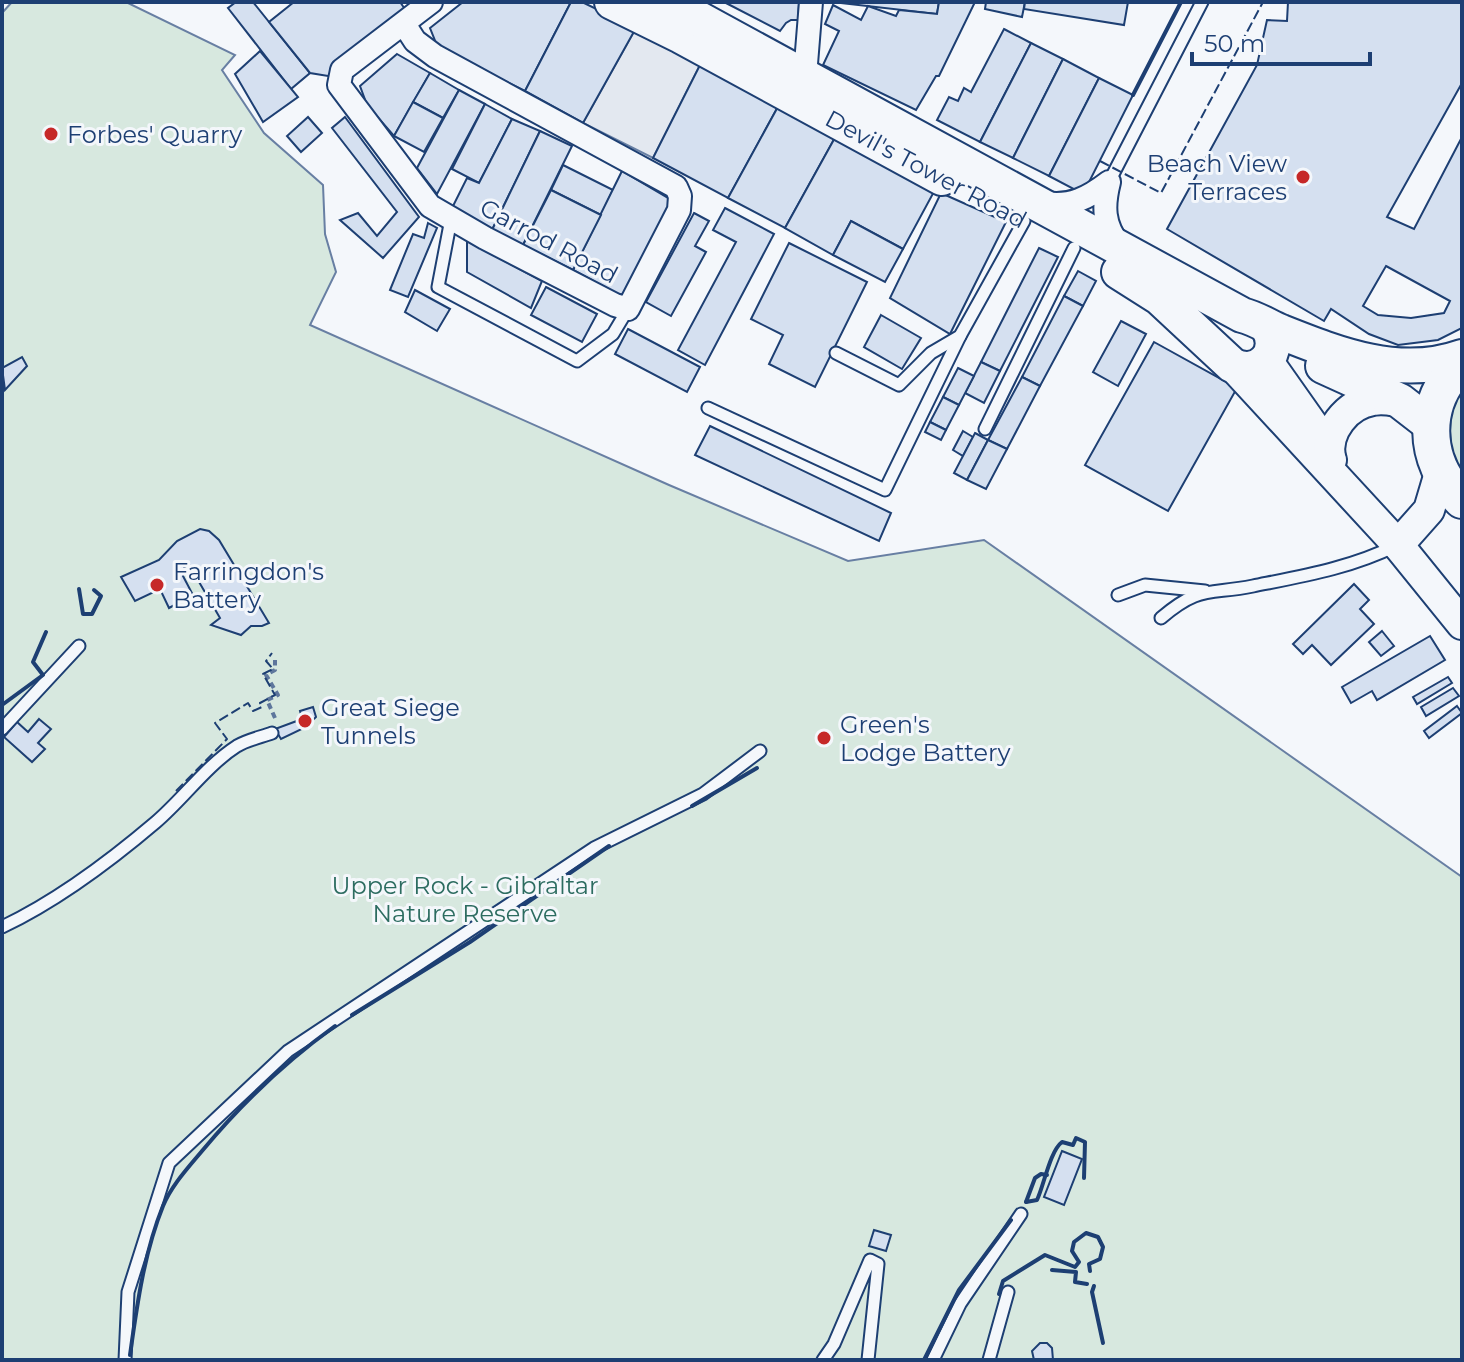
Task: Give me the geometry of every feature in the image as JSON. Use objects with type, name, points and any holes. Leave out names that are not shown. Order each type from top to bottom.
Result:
[{"type":"highway","points":[[1444,494],[1431,441],[1431,425],[1435,403],[1443,386],[1462,360]]},
{"type":"main road","name":"Devil's Tower Road","points":[[612,2],[1030,212],[1122,249],[1264,338]]},
{"type":"main road","name":"Devil's Tower Road","points":[[668,2],[805,76],[1030,212],[1074,248],[1153,293],[1229,362]]},
{"type":"main road","points":[[1336,470],[1321,464],[1229,362],[1221,343],[1226,327],[1232,321],[1264,338],[1277,349],[1285,349],[1400,401],[1431,425]]},
{"type":"main road","points":[[1229,362],[1240,369],[1256,368],[1264,338]]},
{"type":"main road","points":[[1264,338],[1326,349],[1381,364],[1414,366],[1462,360]]},
{"type":"main road","points":[[1264,338],[1271,366],[1306,414],[1336,470],[1458,616]]},
{"type":"main road","points":[[1336,470],[1328,448],[1331,432],[1340,420],[1354,408],[1377,399],[1400,401]]},
{"type":"main road","points":[[1398,545],[1444,494],[1462,508]]},
{"type":"street","points":[[805,76],[811,2]]},
{"type":"street","name":"Garrod Road","points":[[404,24],[415,41],[435,56],[676,187],[680,196],[679,210],[628,309],[602,299],[430,206],[339,85],[342,70],[404,24],[424,4]]},
{"type":"street","points":[[1030,212],[1076,202],[1109,182]]},
{"type":"street","points":[[1109,182],[1105,219],[1122,249]]},
{"type":"lane","points":[[1109,182],[1202,2]]},
{"type":"lane","points":[[708,408],[885,490],[960,336],[1030,212]]},
{"type":"lane","points":[[451,219],[438,287],[577,361],[613,334],[628,309]]},
{"type":"lane","points":[[985,429],[1074,248]]},
{"type":"lane","points":[[836,353],[899,385],[931,353],[960,336]]},
{"type":"lane","points":[[1118,595],[1145,585],[1206,591],[1237,589],[1366,561],[1398,545]]},
{"type":"lane","points":[[1161,618],[1182,600],[1206,591]]},
{"type":"lane","points":[[2,729],[54,677],[79,646]]},
{"type":"lane","points":[[2,927],[42,906],[114,855],[157,821],[240,744],[272,733]]},
{"type":"lane","points":[[125,1360],[128,1292],[169,1163],[288,1051],[594,848],[703,794],[760,751]]},
{"type":"lane","points":[[933,1360],[960,1304],[1021,1214]]},
{"type":"lane","points":[[823,1360],[834,1344],[870,1260],[878,1264],[868,1360]]},
{"type":"lane","points":[[989,1360],[1008,1292]]},
{"type":"path","points":[[267,700],[278,695],[266,675],[275,670],[275,660]]},
{"type":"green space","name":"Upper Rock - Gibraltar Nature Reserve","points":[[12,2],[126,2],[235,55],[222,70],[264,133],[323,185],[325,234],[336,272],[310,325],[848,561],[984,540],[1462,877],[1462,1360],[2,1360],[2,13]]},
{"type":"green space","points":[[1462,389],[1462,476],[1452,456],[1448,432],[1452,409]]},
{"type":"shaded area","points":[[636,28],[701,63],[653,158],[583,123]]},
{"type":"building","points":[[236,2],[253,2],[310,73],[291,89],[228,8]]},
{"type":"building","points":[[294,2],[400,2],[407,12],[328,76],[310,73],[269,22]]},
{"type":"building","points":[[463,2],[571,2],[525,91],[438,48],[430,28]]},
{"type":"building","points":[[571,2],[582,2],[636,28],[583,123],[525,91]]},
{"type":"building","points":[[724,2],[799,2],[798,20],[786,23],[780,31]]},
{"type":"building","points":[[832,2],[939,2],[937,14]]},
{"type":"building","points":[[939,2],[975,2],[939,76],[936,76],[916,110],[823,65],[839,31],[825,24],[833,5],[861,20],[868,6],[896,16],[899,10],[937,14]]},
{"type":"building","points":[[986,2],[1025,2],[1022,17],[985,9]]},
{"type":"building","points":[[1025,2],[1128,2],[1124,25],[1024,9]]},
{"type":"building","name":"Beach View Terraces","points":[[1288,2],[1462,2],[1462,83],[1387,217],[1414,229],[1462,137],[1462,328],[1438,340],[1398,345],[1369,334],[1331,309],[1324,321],[1167,229],[1257,65],[1267,20],[1287,21]],"holes":[[[1386,266],[1450,301],[1444,313],[1411,318],[1378,315],[1363,306]]]},
{"type":"building","points":[[1004,29],[1031,43],[980,142],[937,120],[949,97],[958,101],[964,88],[971,92]]},
{"type":"building","points":[[1031,43],[1063,59],[1013,158],[980,142]]},
{"type":"building","points":[[260,51],[298,97],[263,122],[235,74]]},
{"type":"building","points":[[397,54],[430,73],[394,136],[367,105],[360,86]]},
{"type":"building","points":[[1063,59],[1099,78],[1049,176],[1013,158]]},
{"type":"building","points":[[701,63],[780,103],[728,198],[653,158]]},
{"type":"building","points":[[430,73],[459,90],[443,118],[413,102]]},
{"type":"building","points":[[1099,78],[1133,95],[1083,194],[1049,176]]},
{"type":"building","points":[[459,90],[485,104],[437,194],[417,168]]},
{"type":"building","points":[[413,102],[443,118],[424,152],[394,136]]},
{"type":"building","points":[[780,103],[837,134],[785,228],[728,198]]},
{"type":"building","points":[[485,104],[512,119],[479,183],[452,169]]},
{"type":"building","points":[[308,117],[322,133],[301,152],[287,136]]},
{"type":"building","points":[[345,117],[419,217],[383,258],[340,220],[358,213],[377,236],[397,212],[332,128]]},
{"type":"building","points":[[512,119],[540,131],[492,230],[451,210],[467,178],[479,183]]},
{"type":"building","points":[[540,131],[572,146],[523,245],[492,230]]},
{"type":"building","points":[[837,134],[936,188],[903,249],[851,221],[833,255],[785,228]]},
{"type":"building","points":[[563,165],[613,190],[601,215],[551,190]]},
{"type":"building","points":[[622,171],[673,201],[623,297],[573,270]]},
{"type":"building","points":[[551,190],[601,215],[573,270],[523,245]]},
{"type":"building","points":[[941,193],[1006,222],[950,334],[890,298]]},
{"type":"building","points":[[725,208],[774,234],[705,365],[678,350],[736,242],[713,230]]},
{"type":"building","points":[[694,213],[709,221],[695,246],[706,252],[671,316],[646,302]]},
{"type":"building","points":[[851,221],[903,249],[885,282],[833,255]]},
{"type":"building","points":[[428,223],[437,228],[408,297],[390,290],[413,234],[424,238]]},
{"type":"building","points":[[467,241],[542,281],[531,308],[467,272]]},
{"type":"building","points":[[789,243],[867,282],[815,387],[769,364],[783,335],[751,319]]},
{"type":"building","points":[[1039,248],[1058,257],[1000,371],[981,362]]},
{"type":"building","points":[[1078,271],[1096,281],[1083,306],[1064,296]]},
{"type":"building","points":[[546,287],[597,314],[582,342],[531,315]]},
{"type":"building","points":[[415,290],[450,309],[437,331],[405,312]]},
{"type":"building","points":[[1064,296],[1083,306],[1040,386],[1022,377]]},
{"type":"building","points":[[881,315],[921,338],[902,369],[864,347]]},
{"type":"building","points":[[1121,321],[1146,334],[1118,386],[1093,372]]},
{"type":"building","points":[[628,329],[700,367],[687,392],[615,354]]},
{"type":"building","points":[[1154,342],[1237,388],[1168,511],[1085,465]]},
{"type":"building","points":[[22,357],[27,366],[5,390],[2,368]]},
{"type":"building","points":[[981,362],[1000,371],[984,403],[965,393]]},
{"type":"building","points":[[958,368],[974,376],[959,405],[943,397]]},
{"type":"building","points":[[1022,377],[1040,386],[1007,449],[988,440]]},
{"type":"building","points":[[943,397],[959,405],[946,430],[930,422]]},
{"type":"building","points":[[930,422],[946,430],[941,440],[925,432]]},
{"type":"building","points":[[710,426],[891,513],[879,541],[695,455]]},
{"type":"building","points":[[963,431],[973,437],[963,456],[953,450]]},
{"type":"building","points":[[975,433],[988,440],[967,480],[954,473]]},
{"type":"building","points":[[988,440],[1007,449],[986,489],[967,480]]},
{"type":"building","name":"Farringdon's Battery","points":[[200,529],[209,531],[219,540],[269,623],[251,626],[241,635],[211,625],[220,618],[188,563],[183,576],[193,595],[169,608],[160,589],[135,601],[121,577],[159,560],[177,541]]},
{"type":"building","points":[[1354,584],[1369,600],[1360,609],[1374,624],[1331,665],[1312,645],[1303,654],[1293,644]]},
{"type":"building","points":[[1382,631],[1394,646],[1381,656],[1369,642]]},
{"type":"building","points":[[1430,636],[1445,660],[1377,700],[1372,691],[1351,703],[1342,687]]},
{"type":"building","points":[[1448,677],[1452,683],[1417,704],[1413,697]]},
{"type":"building","points":[[1453,688],[1459,696],[1426,716],[1421,707]]},
{"type":"building","points":[[1457,706],[1462,713],[1429,738],[1424,731]]},
{"type":"building","points":[[313,707],[316,717],[306,727],[281,739],[275,729],[302,719],[300,711]]},
{"type":"building","points":[[39,719],[51,729],[38,743],[45,749],[32,762],[4,737],[17,722],[28,732]]},
{"type":"building","points":[[1062,1151],[1082,1159],[1064,1205],[1044,1197]]},
{"type":"building","points":[[874,1230],[891,1235],[886,1251],[869,1246]]},
{"type":"building","points":[[1040,1343],[1047,1343],[1052,1348],[1053,1360],[1034,1360],[1032,1351]]},
{"type":"fence","points":[[1100,161],[1161,193],[1263,2]]},
{"type":"fence","points":[[176,791],[227,739],[215,723],[248,703],[253,711],[262,707],[260,703],[275,695],[263,674],[273,669],[266,661],[272,653]]},
{"type":"wall","points":[[1133,95],[1181,2]]},
{"type":"wall","points":[[79,589],[83,614],[92,614],[101,596],[94,590]]},
{"type":"wall","points":[[2,705],[43,675],[33,662],[46,632]]},
{"type":"wall","points":[[692,806],[757,768]]},
{"type":"wall","points":[[352,1015],[470,942],[609,846]]},
{"type":"wall","points":[[130,1355],[146,1261],[156,1224],[171,1191],[248,1100],[335,1026]]},
{"type":"wall","points":[[1026,1202],[1037,1200],[1051,1160],[1062,1142],[1073,1145],[1076,1138],[1085,1142],[1084,1178]]},
{"type":"wall","points":[[1026,1202],[1035,1178],[1041,1174],[1047,1175]]},
{"type":"wall","points":[[924,1360],[959,1290],[1011,1220]]},
{"type":"wall","points":[[999,1294],[1003,1281],[1045,1255],[1075,1267],[1079,1262],[1072,1251],[1074,1242],[1086,1233],[1098,1237],[1103,1247],[1100,1259],[1089,1264],[1090,1271]]},
{"type":"wall","points":[[1052,1270],[1076,1272],[1075,1282],[1087,1284]]},
{"type":"wall","points":[[1094,1286],[1092,1292],[1103,1343]]},
{"type":"place","name":"Forbes' Quarry","points":[[51,134]]},
{"type":"place","name":"Beach View Terraces","points":[[1303,177]]},
{"type":"place","name":"Farringdon's Battery","points":[[157,585]]},
{"type":"place","name":"Great Siege Tunnels","points":[[305,721]]},
{"type":"place","name":"Green's Lodge Battery","points":[[824,738]]}]
